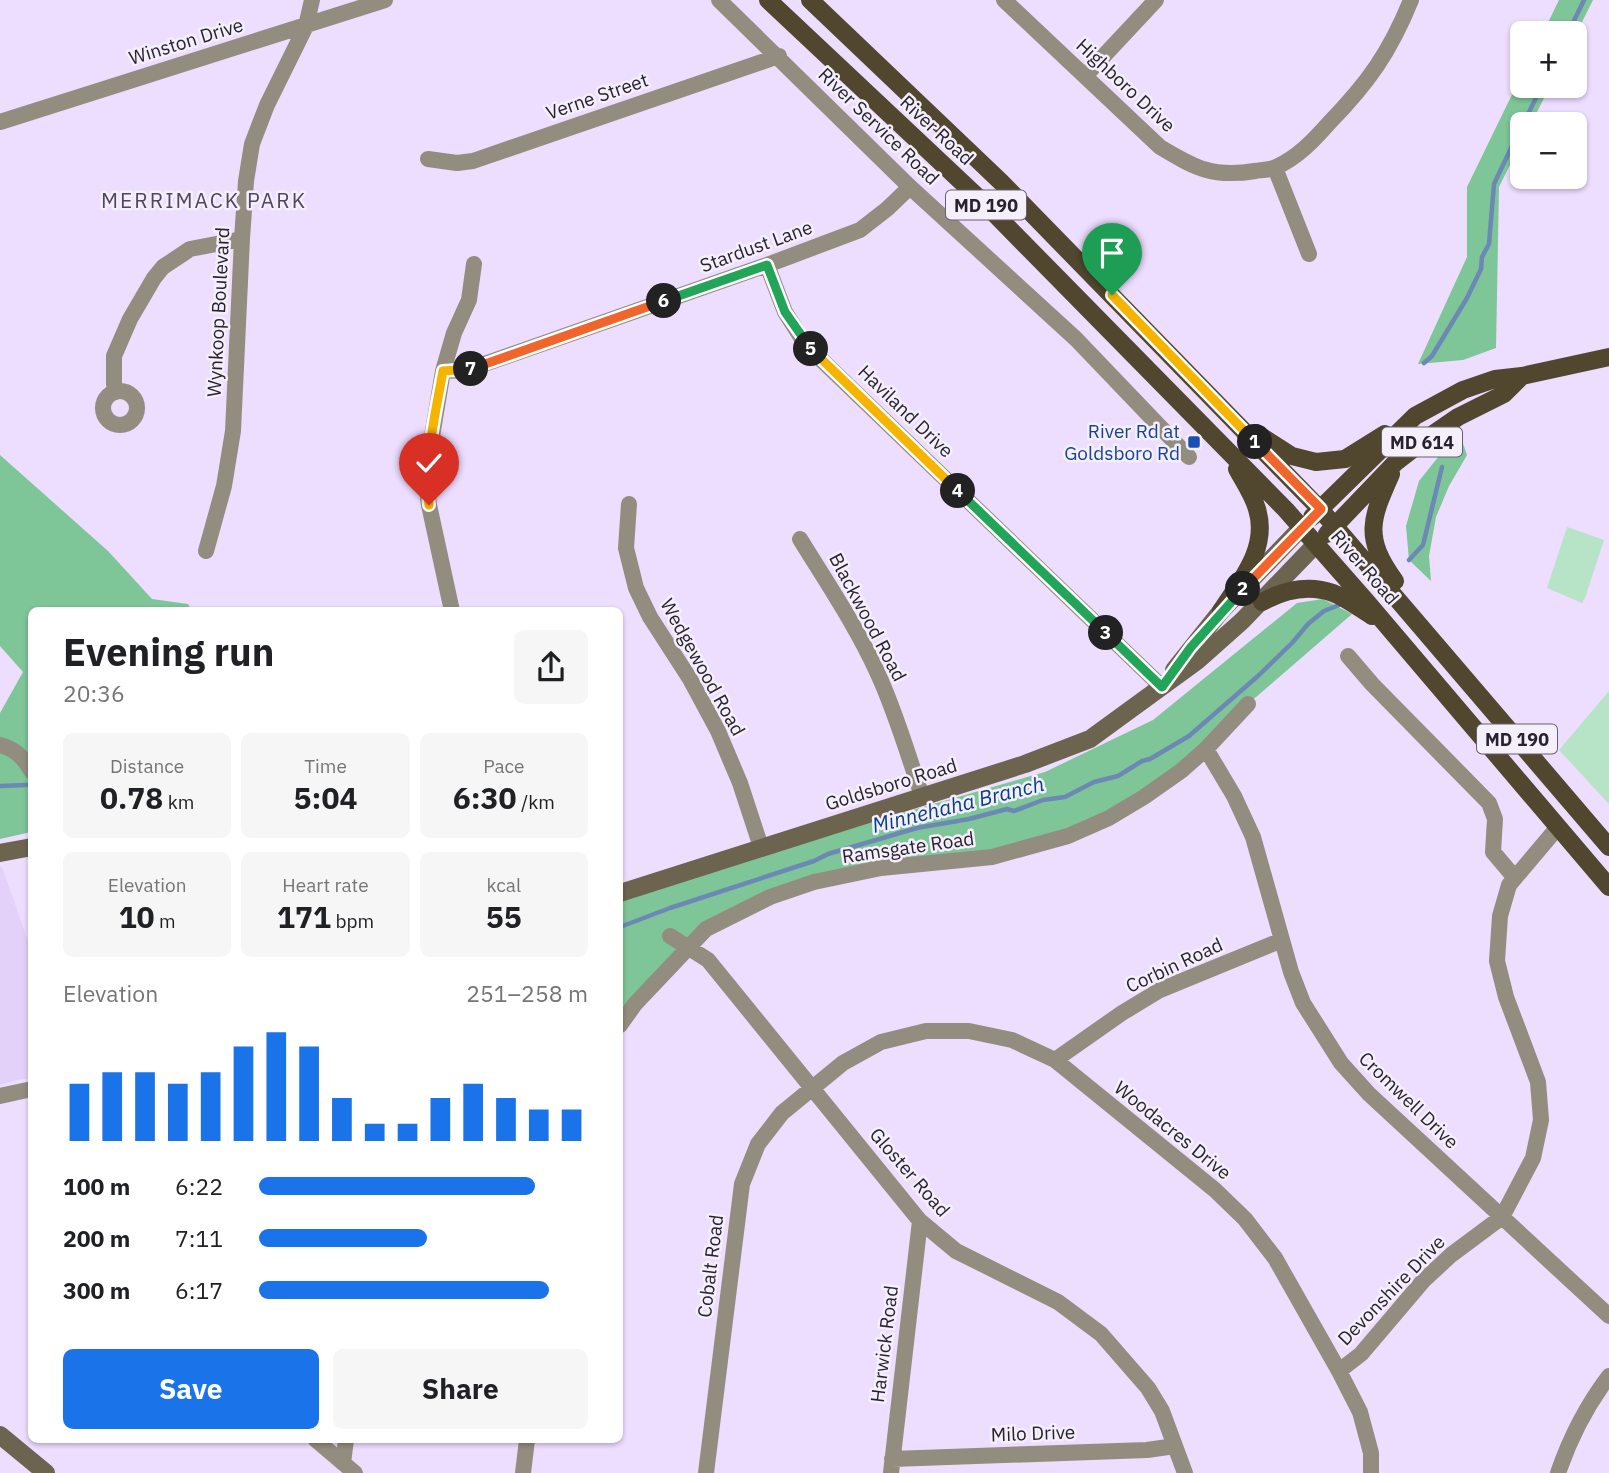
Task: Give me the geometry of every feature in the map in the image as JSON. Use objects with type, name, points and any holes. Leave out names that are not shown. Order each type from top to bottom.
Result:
[{"type":"main road","name":"River Road","points":[[768,0],[983,202],[1302,527],[1609,887]]},
{"type":"main road","name":"River Road","points":[[810,0],[1001,182],[1321,509],[1609,847]]},
{"type":"main road","name":"Goldsboro Road","points":[[1162,687],[1222,611],[1302,527],[1415,416],[1463,390],[1495,379],[1522,376],[1609,357]]},
{"type":"main road","name":"Goldsboro Road","points":[[623,892],[1025,764],[1090,739],[1223,639],[1395,463],[1458,418],[1504,394],[1522,376]]},
{"type":"main road","points":[[1203,388],[1253,432],[1292,456],[1316,462],[1345,459],[1415,416]]},
{"type":"main road","points":[[1222,611],[1257,550],[1261,525],[1255,502],[1226,449]]},
{"type":"main road","points":[[1395,463],[1374,516],[1376,549],[1425,631]]},
{"type":"main road","points":[[1262,601],[1279,592],[1316,589],[1333,593],[1387,626]]},
{"type":"main road","points":[[0,853],[28,848]]},
{"type":"main road","points":[[0,1435],[46,1473]]},
{"type":"street","name":"Wynkoop Boulevard","points":[[206,551],[224,486],[233,432],[242,239],[246,181],[252,145],[267,105],[306,26],[312,0]]},
{"type":"street","name":"Winston Drive","points":[[0,122],[385,0]]},
{"type":"street","name":"River Service Road","points":[[719,0],[910,187],[1076,339],[1189,457]]},
{"type":"street","name":"Highboro Drive","points":[[1004,0],[1160,147],[1188,164],[1210,171],[1234,174],[1275,168]]},
{"type":"street","points":[[1085,76],[1156,0]]},
{"type":"street","points":[[1309,254],[1275,168],[1307,146],[1357,94],[1382,60],[1411,0]]},
{"type":"street","name":"Verne Street","points":[[428,159],[457,163],[473,161],[779,57]]},
{"type":"street","name":"Stardust Lane","points":[[443,371],[467,370],[860,230],[910,187]]},
{"type":"street","points":[[116,392],[114,356],[130,319],[163,267],[190,249],[242,239]]},
{"type":"street","points":[[448,607],[426,482],[443,371],[454,333],[469,300],[474,264]]},
{"type":"street","name":"Haviland Drive","points":[[767,265],[785,312],[806,345],[1162,687]]},
{"type":"street","name":"Wedgewood Road","points":[[629,504],[626,548],[636,588],[650,617],[690,679],[718,731],[740,783],[761,847]]},
{"type":"street","name":"Blackwood Road","points":[[800,539],[853,625],[878,673],[922,796]]},
{"type":"street","points":[[1348,656],[1489,803],[1495,819],[1493,852],[1515,878]]},
{"type":"street","name":"Ramsgate Road","points":[[623,1021],[635,1004],[706,929],[716,923],[770,897],[814,882],[881,868],[992,857],[1068,836],[1109,818],[1181,771],[1206,749],[1248,704]]},
{"type":"street","points":[[0,745],[25,760],[28,765]]},
{"type":"street","name":"Cromwell Drive","points":[[1206,749],[1234,796],[1253,837],[1291,972],[1303,1003],[1341,1063],[1368,1094],[1609,1316]]},
{"type":"street","name":"Devonshire Drive","points":[[1339,1371],[1361,1354],[1423,1281],[1451,1255],[1502,1217],[1533,1158],[1541,1120],[1538,1082],[1506,997],[1497,961],[1500,916],[1509,886],[1558,827]]},
{"type":"street","name":"Gloster Road","points":[[670,936],[708,960],[920,1221],[956,1251],[1058,1302],[1101,1334],[1148,1388],[1161,1411],[1185,1473]]},
{"type":"street","name":"Corbin Road","points":[[1055,1060],[1160,990],[1282,940]]},
{"type":"street","name":"Woodacres Drive","points":[[811,1087],[843,1063],[881,1042],[926,1031],[969,1031],[1012,1040],[1055,1060],[1215,1190],[1245,1219],[1275,1258],[1360,1412],[1371,1454],[1371,1473]]},
{"type":"street","name":"Cobalt Road","points":[[706,1473],[742,1184],[758,1144],[782,1113],[811,1087]]},
{"type":"street","points":[[0,1096],[28,1089]]},
{"type":"street","name":"Harwick Road","points":[[891,1466],[920,1221]]},
{"type":"street","points":[[1558,1473],[1580,1422],[1609,1376]]},
{"type":"street","points":[[320,1443],[349,1468]]},
{"type":"street","points":[[346,1443],[349,1468]]},
{"type":"street","points":[[523,1473],[527,1443]]},
{"type":"street","name":"Milo Drive","points":[[891,1466],[1175,1446]]},
{"type":"shaded area","points":[[2,867],[28,941],[28,1078],[0,1085]]},
{"type":"green space","points":[[1559,0],[1593,0],[1582,21],[1549,21]]},
{"type":"green space","points":[[1510,98],[1544,98],[1537,112],[1510,112],[1510,165],[1499,187],[1496,348],[1463,360],[1418,364],[1467,257],[1467,187]]},
{"type":"green space","points":[[1461,438],[1467,455],[1449,486],[1436,517],[1429,556],[1431,581],[1409,560],[1406,526],[1419,481],[1439,456]]},
{"type":"green space","points":[[0,455],[108,551],[152,599],[188,604],[190,607],[28,607],[28,833],[0,839],[0,713],[23,672],[0,646]]},
{"type":"green space","points":[[1567,527],[1604,540],[1582,603],[1547,588]]},
{"type":"green space","points":[[1323,599],[1352,614],[1248,704],[1206,749],[1068,836],[814,882],[716,923],[623,1022],[623,893],[1045,772],[1153,720],[1297,603]]},
{"type":"green space","points":[[1609,691],[1609,804],[1559,750]]},
{"type":"waterway","name":"Minnehaha Branch","points":[[1574,21],[1584,0]]},
{"type":"waterway","name":"Minnehaha Branch","points":[[1529,112],[1536,98]]},
{"type":"waterway","name":"Minnehaha Branch","points":[[1424,363],[1432,356],[1481,269],[1482,257],[1489,244],[1494,184],[1510,150]]},
{"type":"waterway","name":"Minnehaha Branch","points":[[1409,560],[1423,545],[1442,467]]},
{"type":"waterway","name":"Minnehaha Branch","points":[[623,926],[828,854],[917,828],[1007,809],[1014,811],[1043,800],[1065,797],[1094,782],[1118,776],[1189,736],[1258,676],[1308,624],[1324,611],[1339,605]]},
{"type":"waterway","name":"Minnehaha Branch","points":[[0,786],[27,785]]},
{"type":"place","name":"River Rd at Goldsboro Rd","points":[[1194,442]]},
{"type":"district","name":"MERRIMACK PARK","points":[[204,200]]},
{"type":"route","points":[[429,505],[426,482],[428,460],[443,371],[467,370],[767,265],[785,312],[806,345],[1162,687],[1222,611],[1321,509],[1112,295]]}]
